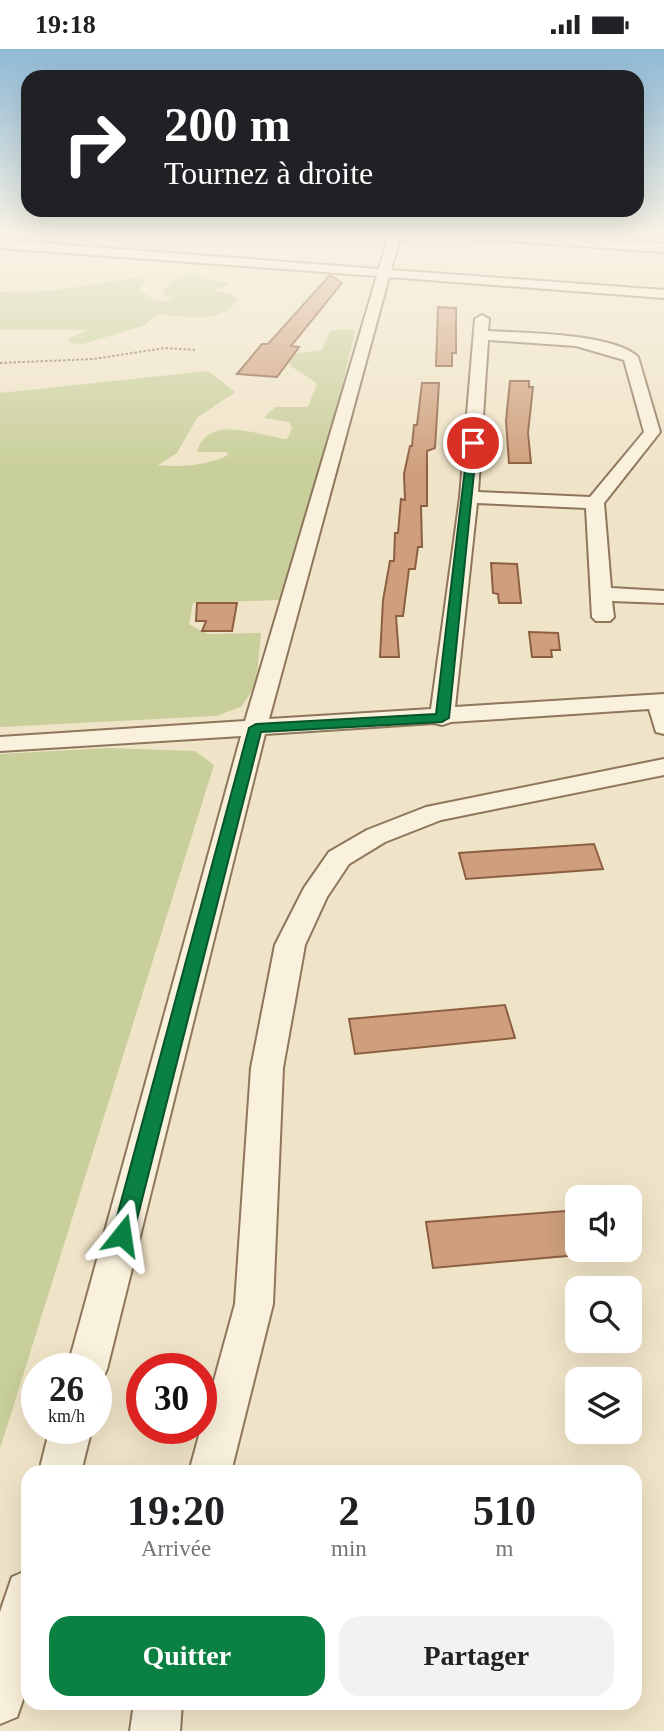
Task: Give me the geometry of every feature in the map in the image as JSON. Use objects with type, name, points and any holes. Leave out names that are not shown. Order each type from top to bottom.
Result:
[{"type":"street","points":[[91,1353],[256,728],[374,312]]},
{"type":"street","points":[[442,718],[469,497],[482,327],[578,340],[608,347],[631,357],[658,432],[595,503],[603,617]]},
{"type":"street","points":[[469,497],[595,503]]},
{"type":"street","points":[[601,594],[664,597]]},
{"type":"street","points":[[0,744],[442,718],[661,701],[664,727]]},
{"type":"street","points":[[212,1465],[254,1304],[270,1054],[290,945],[314,895],[339,858],[376,836],[435,813],[664,767]]},
{"type":"street","points":[[62,1465],[67,1444]]},
{"type":"street","points":[[0,1700],[21,1620]]},
{"type":"street","points":[[155,1731],[157,1710]]},
{"type":"path","points":[[0,363],[93,359],[165,348],[196,350]]},
{"type":"green space","points":[[0,312],[223,312],[201,317],[158,314],[145,325],[83,344],[71,343],[68,339],[86,330],[0,330]]},
{"type":"green space","points":[[330,331],[355,331],[336,412],[280,600],[193,603],[189,624],[208,634],[261,633],[256,685],[241,707],[216,716],[0,727],[0,393],[208,371],[235,392],[197,418],[177,453],[158,465],[184,466],[203,463],[228,455],[226,452],[197,452],[203,440],[211,433],[236,430],[287,439],[292,428],[289,422],[264,418],[275,407],[308,407],[317,384],[294,369],[283,355],[322,350]]},
{"type":"green space","points":[[107,748],[195,751],[214,765],[30,1353],[21,1353],[21,1382],[0,1449],[0,754]]},
{"type":"building","points":[[296,312],[318,312],[291,346],[299,347],[277,377],[237,374],[262,344],[268,344]]},
{"type":"building","points":[[438,312],[456,312],[456,353],[452,353],[452,366],[436,366]]},
{"type":"building","points":[[510,381],[529,381],[529,387],[533,387],[528,433],[531,463],[509,463],[506,421]]},
{"type":"building","points":[[422,383],[439,383],[435,448],[427,451],[427,506],[421,506],[422,547],[418,547],[415,569],[409,569],[403,616],[396,616],[399,657],[380,657],[383,600],[390,561],[394,561],[395,533],[398,533],[401,499],[405,500],[404,474],[412,446],[414,425],[417,425]]},
{"type":"building","points":[[491,563],[517,564],[521,603],[499,603],[498,594],[493,593]]},
{"type":"building","points":[[197,603],[237,603],[232,631],[202,631],[206,621],[196,621]]},
{"type":"building","points":[[529,632],[558,633],[560,650],[551,650],[552,657],[532,657]]},
{"type":"building","points":[[594,844],[603,869],[466,879],[459,853]]},
{"type":"building","points":[[505,1005],[515,1038],[355,1054],[349,1019]]},
{"type":"building","points":[[565,1211],[565,1256],[433,1268],[426,1222]]},
{"type":"route","points":[[122,1235],[256,728],[442,718],[473,443]]}]
